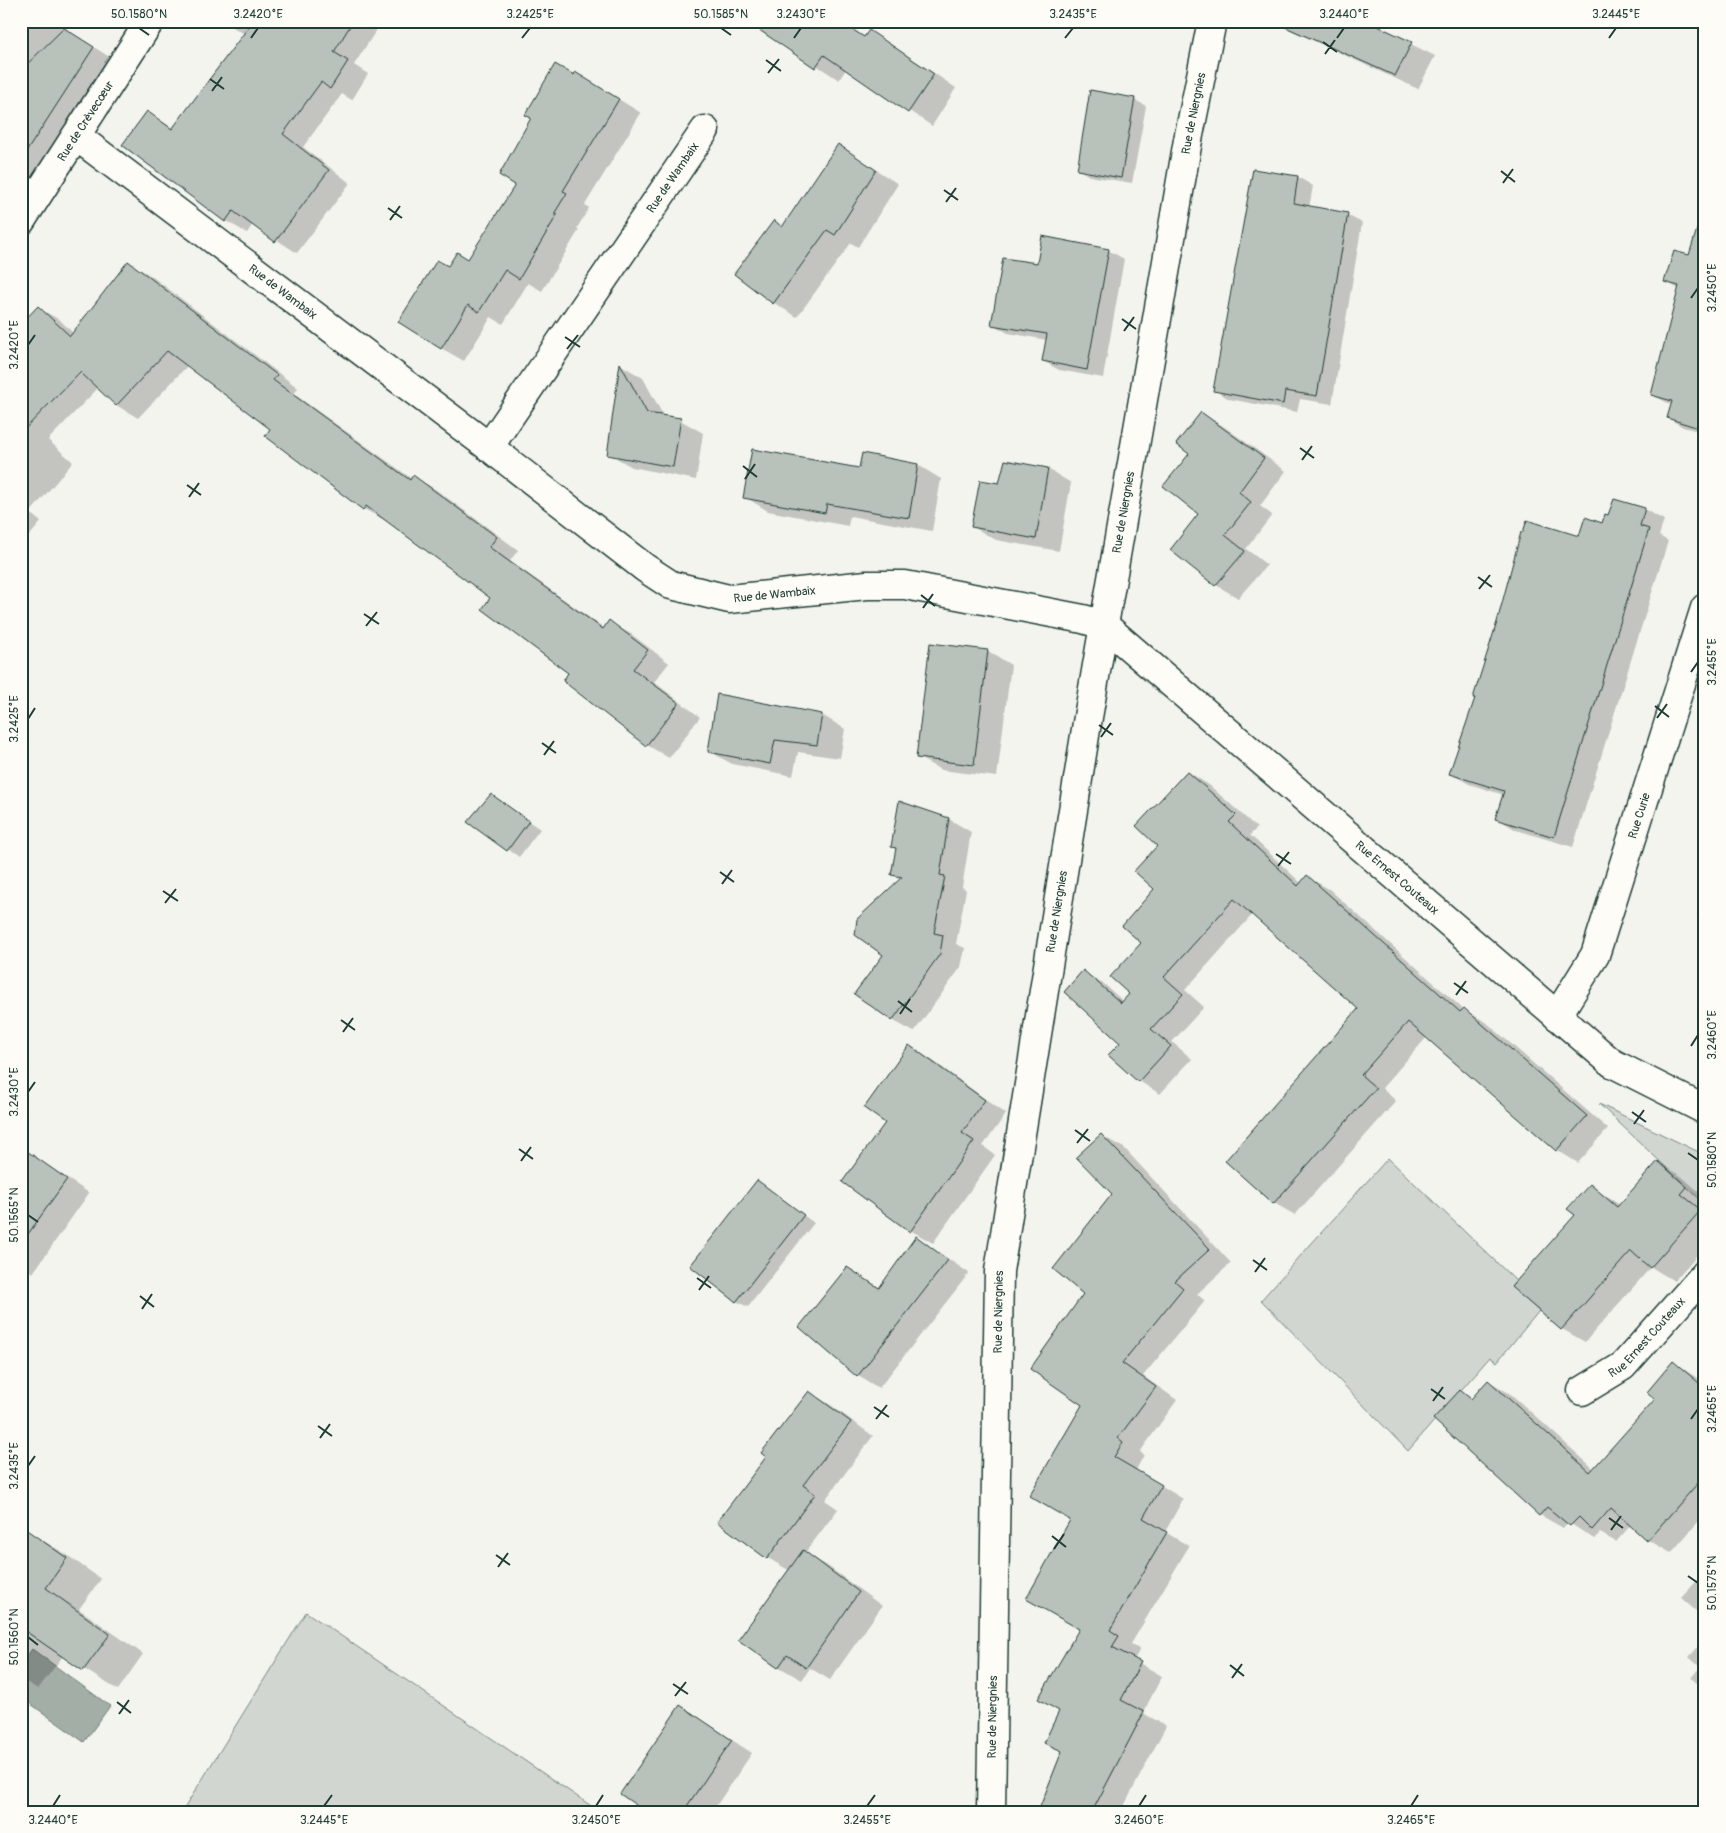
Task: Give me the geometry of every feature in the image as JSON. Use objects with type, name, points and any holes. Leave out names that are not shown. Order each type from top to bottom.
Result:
[{"type":"street","name":"Rue de Crèvecœur","points":[[21,221],[150,21]]},
{"type":"street","name":"Rue de Niergnies","points":[[990,1812],[999,1271],[1010,1193],[1104,625],[1188,140],[1212,21]]},
{"type":"street","name":"Rue de Wambaix","points":[[489,447],[705,130]]},
{"type":"street","name":"Rue de Wambaix","points":[[76,136],[489,447],[645,568],[671,585],[729,599],[868,584],[905,585],[1083,619],[1104,625]]},
{"type":"street","name":"Rue Curie","points":[[1557,1016],[1595,955],[1705,608]]},
{"type":"street","name":"Rue Ernest Couteaux","points":[[1104,625],[1612,1063],[1705,1110]]},
{"type":"street","name":"Rue Ernest Couteaux","points":[[1582,1391],[1623,1366],[1705,1274]]},
{"type":"shaded area","points":[[1599,1104],[1705,1155],[1705,1204]]},
{"type":"shaded area","points":[[1388,1158],[1516,1281],[1512,1286],[1539,1311],[1497,1362],[1490,1357],[1408,1451],[1261,1300]]},
{"type":"shaded area","points":[[306,1612],[600,1812],[182,1812]]},
{"type":"shaded area","points":[[32,1649],[110,1706],[84,1742],[21,1697],[21,1664]]},
{"type":"building","points":[[253,21],[353,21],[334,52],[348,61],[330,89],[321,82],[283,134],[329,170],[275,242],[233,211],[225,222],[122,145],[147,111],[172,129]]},
{"type":"building","points":[[746,21],[846,21],[844,24],[864,37],[869,30],[934,74],[908,113],[824,55],[815,68]]},
{"type":"building","points":[[1272,21],[1367,21],[1412,42],[1395,76]]},
{"type":"building","points":[[64,28],[94,47],[21,160],[21,70]]},
{"type":"building","points":[[555,64],[574,75],[575,72],[619,99],[563,191],[567,193],[554,214],[557,215],[519,279],[505,270],[479,312],[468,305],[441,349],[398,322],[437,260],[448,266],[457,252],[468,259],[515,185],[499,175],[531,118],[525,115]]},
{"type":"building","points":[[1090,90],[1135,98],[1121,178],[1077,170]]},
{"type":"building","points":[[838,144],[876,170],[835,235],[827,230],[773,304],[734,274],[774,220],[782,227]]},
{"type":"building","points":[[1253,169],[1298,176],[1294,203],[1348,213],[1317,396],[1285,391],[1283,404],[1213,391]]},
{"type":"building","points":[[1697,229],[1705,230],[1705,430],[1667,418],[1672,401],[1651,395],[1679,286],[1664,282],[1674,251],[1689,255]]},
{"type":"building","points":[[1042,236],[1109,249],[1087,370],[1042,361],[1047,334],[991,325],[1003,258],[1037,263]]},
{"type":"building","points":[[128,261],[277,375],[273,380],[410,480],[413,475],[497,537],[489,547],[603,629],[609,620],[648,650],[633,669],[679,703],[646,746],[563,681],[568,673],[482,609],[490,598],[366,506],[363,510],[265,436],[270,429],[167,351],[116,406],[80,372],[21,433],[21,324],[38,306],[70,336]]},
{"type":"building","points":[[620,363],[647,413],[681,418],[673,467],[607,455]]},
{"type":"building","points":[[1201,412],[1264,458],[1239,492],[1251,502],[1225,535],[1245,551],[1215,586],[1170,550],[1198,514],[1163,486],[1189,454],[1176,444]]},
{"type":"building","points":[[752,449],[859,468],[862,453],[918,464],[909,518],[827,504],[825,513],[743,498]]},
{"type":"building","points":[[1005,460],[1048,468],[1036,539],[971,527],[980,480],[999,483]]},
{"type":"building","points":[[1614,499],[1645,508],[1640,526],[1649,529],[1554,837],[1495,819],[1504,791],[1449,774],[1475,698],[1473,698],[1497,622],[1521,532],[1523,532],[1527,520],[1579,536],[1585,517],[1602,523],[1605,514],[1608,515]]},
{"type":"building","points":[[930,643],[988,650],[974,765],[916,758]]},
{"type":"building","points":[[717,694],[822,714],[817,745],[775,740],[770,764],[708,752]]},
{"type":"building","points":[[1187,771],[1236,815],[1229,822],[1298,886],[1307,875],[1460,1012],[1464,1008],[1587,1116],[1556,1151],[1408,1022],[1361,1075],[1376,1088],[1273,1204],[1225,1161],[1358,1009],[1234,899],[1164,977],[1183,994],[1151,1029],[1171,1046],[1138,1082],[1108,1055],[1120,1043],[1064,992],[1083,970],[1121,1003],[1129,994],[1110,977],[1141,943],[1122,926],[1154,889],[1134,871],[1157,846],[1136,826]]},
{"type":"building","points":[[491,794],[529,821],[507,851],[467,822]]},
{"type":"building","points":[[899,801],[949,818],[940,875],[945,876],[934,933],[943,935],[940,954],[892,1021],[854,994],[883,955],[855,935],[857,919],[902,877],[891,875],[896,848],[891,847]]},
{"type":"building","points":[[909,1045],[985,1100],[962,1133],[974,1141],[910,1232],[842,1182],[885,1123],[864,1108]]},
{"type":"building","points":[[1101,1134],[1210,1249],[1175,1281],[1183,1288],[1122,1363],[1156,1387],[1118,1438],[1123,1442],[1114,1457],[1162,1485],[1143,1518],[1167,1532],[1110,1630],[1119,1636],[1112,1647],[1141,1662],[1121,1700],[1144,1712],[1092,1812],[1038,1812],[1062,1751],[1044,1743],[1059,1711],[1038,1699],[1079,1629],[1026,1599],[1070,1520],[1029,1496],[1082,1405],[1030,1369],[1083,1294],[1053,1269],[1112,1194],[1076,1157]]},
{"type":"building","points":[[21,1147],[67,1179],[21,1244]]},
{"type":"building","points":[[1658,1161],[1687,1187],[1681,1194],[1701,1210],[1650,1268],[1631,1251],[1561,1330],[1511,1287],[1575,1215],[1567,1209],[1590,1184],[1617,1207]]},
{"type":"building","points":[[757,1180],[804,1215],[736,1302],[690,1266]]},
{"type":"building","points":[[916,1236],[948,1260],[857,1377],[799,1327],[847,1267],[879,1288]]},
{"type":"building","points":[[1673,1361],[1705,1388],[1705,1475],[1647,1541],[1611,1508],[1592,1530],[1579,1517],[1570,1526],[1547,1507],[1539,1516],[1433,1419],[1460,1390],[1471,1399],[1488,1380],[1590,1472],[1655,1399],[1647,1392]]},
{"type":"building","points":[[809,1391],[851,1422],[803,1485],[815,1494],[767,1559],[717,1522],[766,1457],[761,1453]]},
{"type":"building","points":[[21,1526],[67,1558],[46,1588],[110,1634],[83,1671],[21,1628]]},
{"type":"building","points":[[803,1550],[859,1592],[806,1668],[787,1655],[778,1668],[738,1640]]},
{"type":"building","points":[[680,1705],[732,1740],[683,1812],[646,1812],[620,1794]]}]
